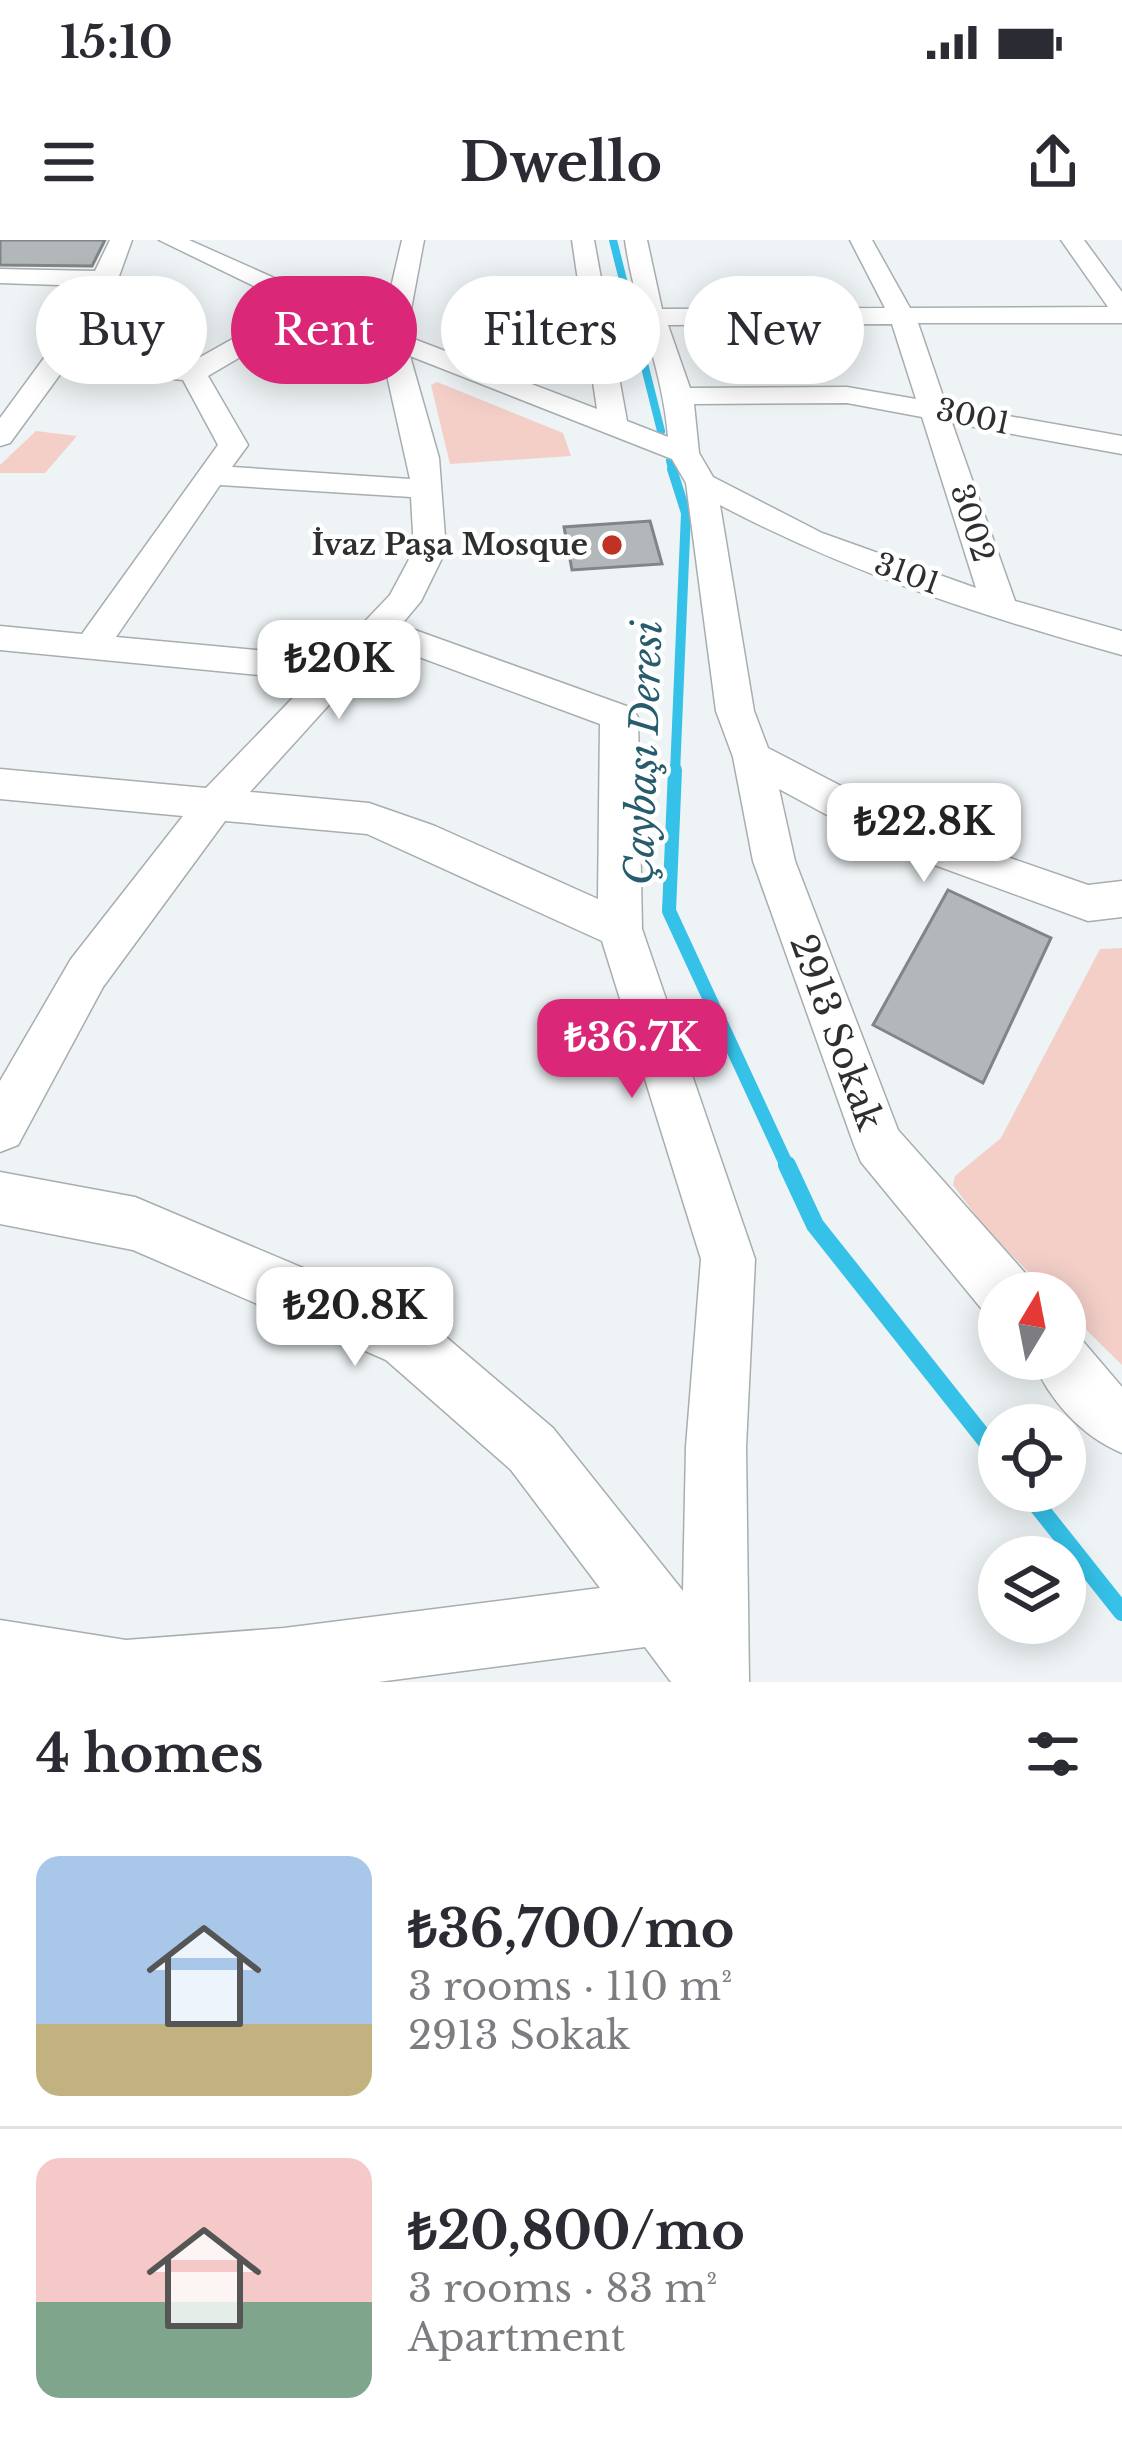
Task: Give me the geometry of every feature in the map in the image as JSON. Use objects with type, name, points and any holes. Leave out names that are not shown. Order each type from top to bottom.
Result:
[{"type":"street","points":[[107,276],[122,240]]},
{"type":"street","name":"3101","points":[[170,240],[250,276]]},
{"type":"street","points":[[405,276],[413,240]]},
{"type":"street","points":[[583,240],[614,427]]},
{"type":"street","name":"2913 Sokak","points":[[636,240],[642,276]]},
{"type":"street","name":"3002","points":[[861,240],[903,318],[1000,608]]},
{"type":"street","points":[[1072,240],[1122,312]]},
{"type":"street","points":[[0,275],[36,276]]},
{"type":"street","points":[[660,317],[903,318],[1122,312]]},
{"type":"street","name":"2913 Sokak","points":[[660,330],[680,396],[735,712],[752,757],[774,861],[879,1144],[987,1272]]},
{"type":"street","name":"3101","points":[[417,350],[614,427],[811,540],[1000,608],[1122,643]]},
{"type":"street","points":[[1,435],[40,384]]},
{"type":"street","points":[[91,647],[233,445],[199,384]]},
{"type":"street","points":[[0,1128],[87,973],[215,804],[404,601],[430,550],[424,458],[404,384]]},
{"type":"street","name":"3001","points":[[680,396],[847,395],[1122,445]]},
{"type":"street","points":[[209,475],[426,489]]},
{"type":"street","points":[[377,629],[619,717],[620,929],[728,1259],[716,1447],[714,1682]]},
{"type":"street","points":[[0,638],[338,670]]},
{"type":"street","points":[[752,757],[903,837],[1088,903],[1122,899]]},
{"type":"street","points":[[0,784],[369,819],[420,836],[620,929]]},
{"type":"street","points":[[0,1198],[135,1224],[406,1340],[532,1448],[714,1682]]},
{"type":"street","points":[[1084,1380],[1116,1410]]},
{"type":"street","points":[[0,1652],[126,1673],[284,1661],[659,1613]]},
{"type":"shaded area","points":[[437,382],[563,433],[571,456],[450,464],[431,385]]},
{"type":"shaded area","points":[[36,431],[77,436],[45,473],[0,473],[0,465]]},
{"type":"shaded area","points":[[1122,948],[1122,1365],[1086,1330],[1086,1272],[1028,1272],[986,1229],[953,1185],[955,1176],[1001,1138],[1100,949]]},
{"type":"building","points":[[0,240],[105,240],[92,266],[0,265]]},
{"type":"building","name":"İvaz Paşa Mosque","points":[[650,521],[662,564],[572,570],[564,527]]},
{"type":"building","points":[[948,890],[1051,938],[983,1083],[873,1025]]},
{"type":"waterway","name":"Çaybaşı Deresi","points":[[613,240],[661,431]]},
{"type":"waterway","name":"Çaybaşı Deresi","points":[[670,461],[673,472]]},
{"type":"waterway","name":"Çaybaşı Deresi","points":[[672,469],[686,513],[675,773]]},
{"type":"waterway","name":"Çaybaşı Deresi","points":[[675,770],[669,911],[788,1168]]},
{"type":"waterway","name":"Çaybaşı Deresi","points":[[787,1165],[815,1225],[978,1431]]},
{"type":"waterway","name":"Çaybaşı Deresi","points":[[1043,1512],[1122,1612]]},
{"type":"place","name":"İvaz Paşa Mosque","points":[[612,545]]}]
